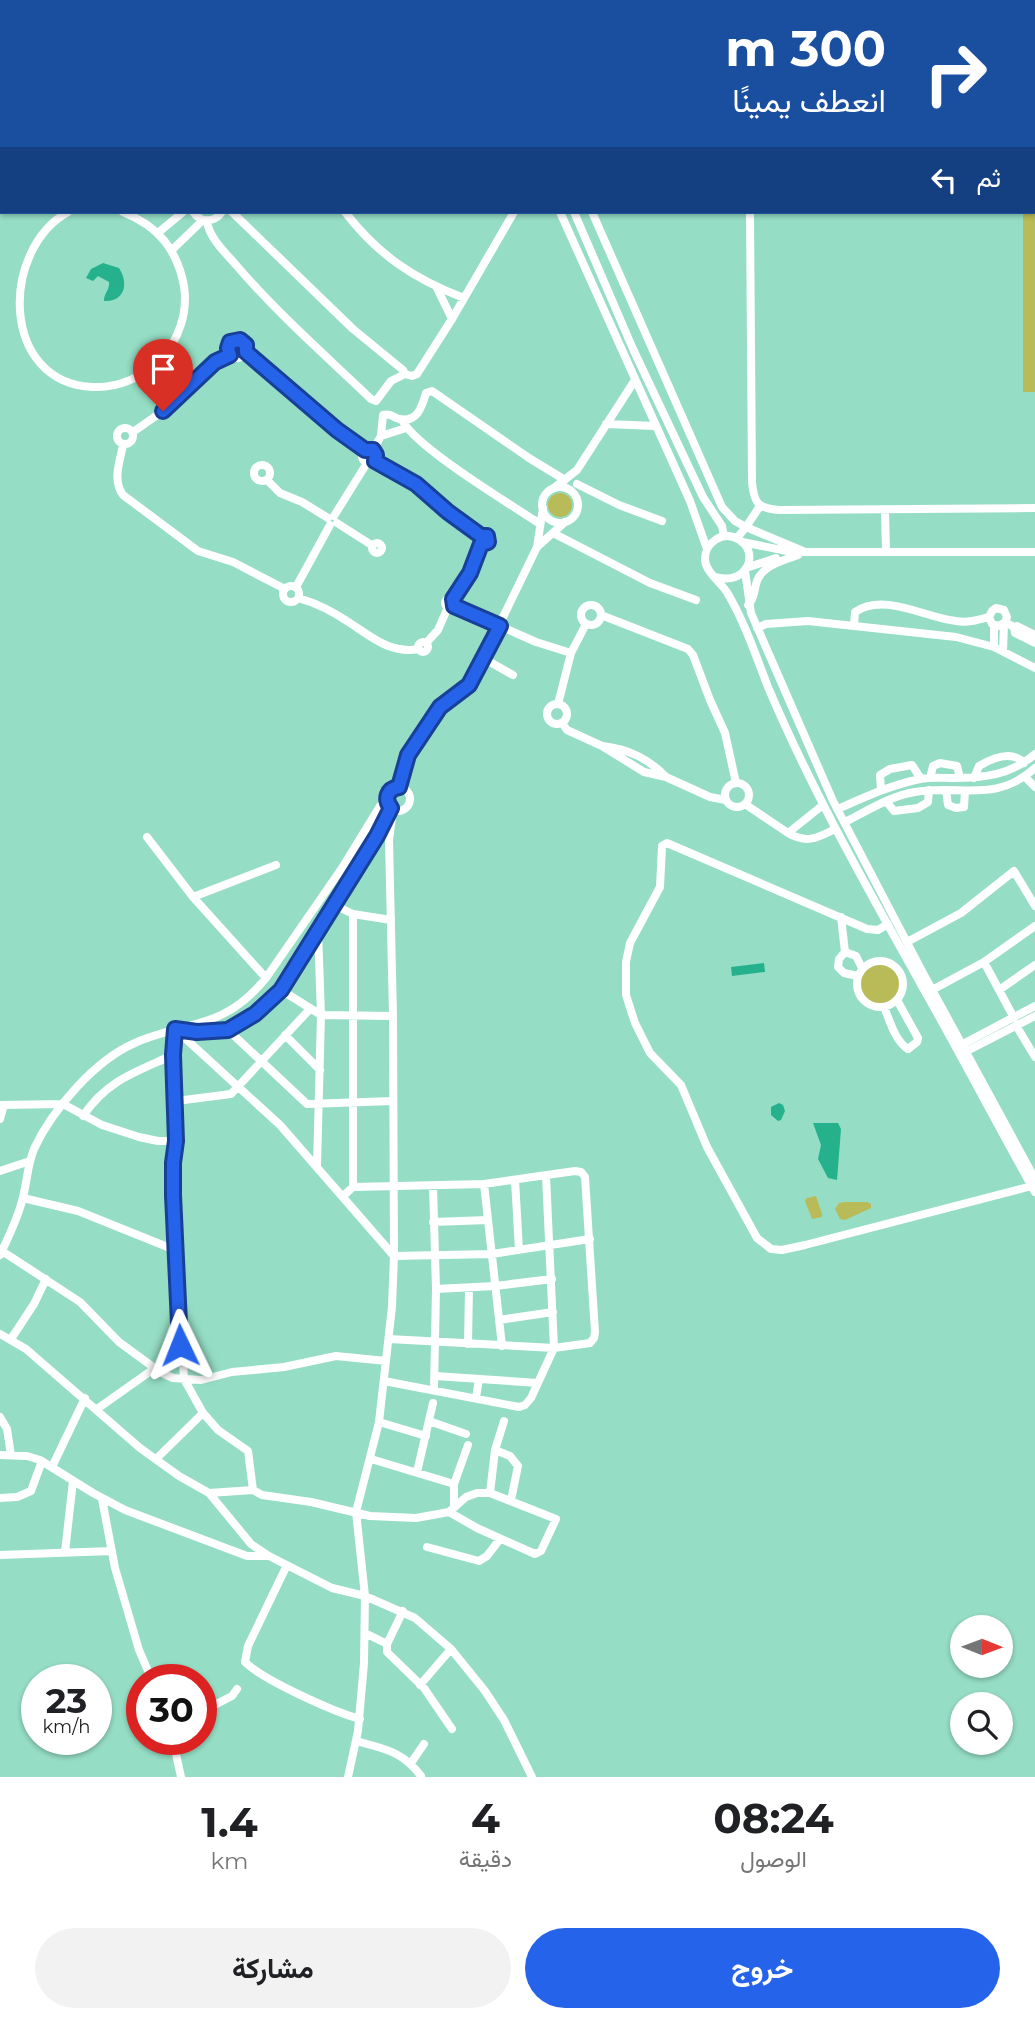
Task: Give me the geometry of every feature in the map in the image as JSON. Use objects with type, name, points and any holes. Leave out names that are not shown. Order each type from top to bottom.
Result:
[{"type":"street","points":[[29,238],[50,220],[64,214]]},
{"type":"street","points":[[13,332],[34,363],[65,382],[83,386],[120,384],[152,367],[165,354],[182,322],[185,292],[180,267],[159,232],[130,214]]},
{"type":"street","points":[[159,232],[181,214]]},
{"type":"street","points":[[196,214],[205,220],[214,238],[251,282],[310,344],[373,401],[378,401],[386,386],[405,374]]},
{"type":"street","points":[[172,250],[205,220],[220,214]]},
{"type":"street","points":[[235,214],[353,329],[405,374],[412,376],[417,374],[453,318],[513,214]]},
{"type":"street","points":[[347,214],[364,237],[398,264],[437,288],[464,298]]},
{"type":"street","points":[[561,214],[690,501],[707,549]]},
{"type":"street","points":[[574,214],[633,349],[703,497],[722,526],[724,536]]},
{"type":"street","points":[[593,214],[722,507],[735,521],[746,527],[806,552]]},
{"type":"street","points":[[750,214],[752,482],[760,506],[764,509],[779,510],[886,511],[1035,508]]},
{"type":"street","points":[[437,288],[453,318]]},
{"type":"street","points":[[123,444],[132,441],[133,432],[163,411],[215,362],[230,355],[241,357],[246,352],[246,345],[237,339],[229,345],[230,355]]},
{"type":"street","points":[[246,352],[337,430],[376,455],[332,521],[296,587]]},
{"type":"street","points":[[399,787],[408,755],[430,719],[440,707],[469,685],[500,626],[537,547],[544,498],[577,470],[635,380]]},
{"type":"street","points":[[369,450],[381,436],[417,415],[423,407],[425,394],[432,391],[565,480]]},
{"type":"street","points":[[381,436],[381,419],[384,414],[404,424],[439,455],[540,524]]},
{"type":"street","points":[[606,424],[655,426]]},
{"type":"street","points":[[123,444],[117,438],[118,431],[124,428],[133,432]]},
{"type":"street","points":[[123,444],[117,474],[117,484],[123,495],[198,551],[233,562],[285,589]]},
{"type":"street","points":[[298,598],[336,615],[381,643],[402,650],[422,646],[438,630],[470,573],[481,540],[416,484],[371,462]]},
{"type":"street","points":[[537,547],[577,512],[577,470]]},
{"type":"street","points":[[267,480],[280,493],[302,502],[373,546]]},
{"type":"street","points":[[577,484],[618,505],[662,522]]},
{"type":"street","points":[[554,488],[569,490],[576,497]]},
{"type":"street","points":[[740,540],[760,506]]},
{"type":"street","points":[[543,508],[548,518],[559,523],[565,522]]},
{"type":"street","points":[[886,511],[886,552]]},
{"type":"street","points":[[553,533],[650,583],[696,600]]},
{"type":"street","points":[[1034,1186],[835,829],[777,708],[739,616],[727,593],[708,569],[705,559],[713,540],[724,536],[792,552],[1035,552]]},
{"type":"street","points":[[740,540],[749,559],[746,570],[748,606],[838,809],[963,1049],[1032,1167],[1034,1186]]},
{"type":"street","points":[[716,577],[726,580],[736,578],[746,570],[792,552]]},
{"type":"street","points":[[748,606],[754,598],[759,576],[770,565],[806,552]]},
{"type":"street","points":[[285,589],[296,587]]},
{"type":"street","points":[[296,587],[298,598]]},
{"type":"street","points":[[285,589],[287,600],[298,598]]},
{"type":"street","points":[[452,604],[500,626],[572,653]]},
{"type":"street","points":[[586,624],[581,615],[586,607],[596,606],[601,615],[688,649],[693,655],[725,733],[736,783]]},
{"type":"street","points":[[854,626],[855,612],[878,606],[905,608],[958,622],[1001,623],[1017,626],[1035,635]]},
{"type":"street","points":[[586,624],[597,623],[601,615]]},
{"type":"street","points":[[925,615],[925,634]]},
{"type":"street","points":[[757,628],[766,624],[808,621],[956,636],[994,647],[1033,666]]},
{"type":"street","points":[[1001,623],[1035,643]]},
{"type":"street","points":[[994,647],[1001,623]]},
{"type":"street","points":[[1001,623],[1003,651]]},
{"type":"street","points":[[558,705],[572,653],[586,624]]},
{"type":"street","points":[[483,658],[513,675]]},
{"type":"street","points":[[558,705],[549,708],[548,718],[552,723],[562,723]]},
{"type":"street","points":[[558,705],[566,710],[562,723]]},
{"type":"street","points":[[562,723],[567,730],[601,746],[644,772],[666,777],[726,800],[735,807],[745,804]]},
{"type":"street","points":[[838,809],[881,790],[925,778],[974,778],[999,774],[1024,763],[1035,754]]},
{"type":"street","points":[[974,778],[979,766],[1005,755],[1017,757],[1024,763]]},
{"type":"street","points":[[925,778],[933,766],[940,763],[957,766],[960,778]]},
{"type":"street","points":[[881,790],[880,775],[890,769],[912,765],[925,778]]},
{"type":"street","points":[[845,822],[897,796],[929,790],[984,792],[1004,787],[1025,777],[1035,768]]},
{"type":"street","points":[[999,774],[1004,787]]},
{"type":"street","points":[[1025,777],[1035,787]]},
{"type":"street","points":[[726,800],[727,789],[736,783],[748,790],[745,804]]},
{"type":"street","points":[[386,1361],[336,1356],[201,1380],[166,1376],[119,1342],[80,1302],[1,1253],[16,1222],[35,1148],[63,1104],[100,1065],[120,1050],[163,1031],[214,1018],[235,1008],[266,978],[342,868],[391,790],[399,787]]},
{"type":"street","points":[[392,809],[403,810],[410,803],[408,793],[399,787]]},
{"type":"street","points":[[886,802],[894,811],[918,808],[928,802],[929,790]]},
{"type":"street","points":[[946,790],[946,802],[956,808],[964,807],[965,791]]},
{"type":"street","points":[[348,1777],[360,1719],[365,1633],[365,1596],[356,1513],[379,1422],[394,1256],[389,840],[392,809],[387,799]]},
{"type":"street","points":[[856,801],[862,814]]},
{"type":"street","points":[[745,804],[797,838],[811,840],[835,829]]},
{"type":"street","points":[[788,833],[823,805]]},
{"type":"street","points":[[175,1029],[197,1032],[228,1030],[255,1014],[281,990],[392,809]]},
{"type":"street","points":[[147,837],[193,897],[266,978]]},
{"type":"street","points":[[888,924],[878,930],[867,929],[667,843],[662,846],[660,855],[660,887],[630,943],[626,962],[626,995],[643,1043],[658,1063],[681,1085],[708,1147],[757,1238],[771,1249],[790,1249],[1034,1186]]},
{"type":"street","points":[[193,897],[276,865]]},
{"type":"street","points":[[907,942],[961,913],[1014,871],[1035,906]]},
{"type":"street","points":[[334,905],[353,914],[391,920]]},
{"type":"street","points":[[344,1196],[353,1187],[353,914]]},
{"type":"street","points":[[841,917],[845,952],[839,959],[838,967],[844,973],[860,972],[873,961],[881,960],[892,964],[900,972],[903,984],[897,1000],[884,1007],[876,1007],[863,1000],[857,986],[860,972],[856,956],[845,952]]},
{"type":"street","points":[[932,990],[984,962],[1035,926]]},
{"type":"street","points":[[317,1166],[321,1015],[318,931]]},
{"type":"street","points":[[892,964],[905,957]]},
{"type":"street","points":[[984,962],[1034,1053]]},
{"type":"street","points":[[999,990],[1035,965]]},
{"type":"street","points":[[903,984],[917,976]]},
{"type":"street","points":[[281,990],[309,1010],[321,1015],[393,1016]]},
{"type":"street","points":[[884,1007],[897,1036],[908,1049],[918,1042],[918,1038],[897,1000]]},
{"type":"street","points":[[1016,1023],[1035,1006]]},
{"type":"street","points":[[176,1101],[228,1095],[309,1010]]},
{"type":"street","points":[[963,1049],[1035,1016]]},
{"type":"street","points":[[175,1029],[175,1250],[184,1380],[203,1413],[227,1438],[248,1451],[253,1490]]},
{"type":"street","points":[[175,1029],[280,1125],[394,1256]]},
{"type":"street","points":[[228,1030],[302,1101],[320,1104],[393,1101]]},
{"type":"street","points":[[285,1035],[320,1070]]},
{"type":"street","points":[[83,1116],[103,1090],[173,1055]]},
{"type":"street","points":[[0,1119],[2,1105],[63,1104],[83,1116],[139,1137],[176,1141]]},
{"type":"street","points":[[0,1171],[30,1161]]},
{"type":"street","points":[[353,1187],[484,1184],[575,1171],[584,1174],[594,1338],[584,1346],[554,1348],[388,1339]]},
{"type":"street","points":[[384,1381],[519,1407],[528,1401],[554,1348],[546,1176]]},
{"type":"street","points":[[515,1180],[519,1250]]},
{"type":"street","points":[[484,1184],[502,1346]]},
{"type":"street","points":[[433,1186],[435,1390]]},
{"type":"street","points":[[23,1198],[78,1211],[175,1250]]},
{"type":"street","points":[[433,1222],[488,1220]]},
{"type":"street","points":[[394,1256],[492,1254],[590,1239]]},
{"type":"street","points":[[11,1339],[34,1304],[46,1279]]},
{"type":"street","points":[[436,1289],[469,1289],[552,1279]]},
{"type":"street","points":[[468,1344],[469,1289]]},
{"type":"street","points":[[499,1320],[553,1312]]},
{"type":"street","points":[[0,1334],[11,1339],[85,1398],[140,1448],[179,1476],[209,1493],[251,1544],[331,1588],[365,1596],[403,1611],[436,1634],[485,1691],[504,1720],[532,1777]]},
{"type":"street","points":[[97,1409],[155,1368]]},
{"type":"street","points":[[435,1377],[538,1382]]},
{"type":"street","points":[[476,1398],[479,1379]]},
{"type":"street","points":[[52,1467],[85,1398]]},
{"type":"street","points":[[417,1472],[433,1403]]},
{"type":"street","points":[[156,1459],[203,1413]]},
{"type":"street","points":[[0,1417],[7,1429],[11,1455]]},
{"type":"street","points":[[429,1421],[466,1434]]},
{"type":"street","points":[[379,1422],[426,1436]]},
{"type":"street","points":[[490,1493],[495,1450],[504,1422]]},
{"type":"street","points":[[451,1509],[454,1484],[468,1445]]},
{"type":"street","points":[[495,1450],[510,1457],[518,1466],[510,1500]]},
{"type":"street","points":[[0,1455],[27,1455],[42,1461],[102,1499],[174,1530],[247,1556],[269,1556]]},
{"type":"street","points":[[371,1459],[454,1484]]},
{"type":"street","points":[[0,1498],[17,1497],[31,1492],[42,1461]]},
{"type":"street","points":[[65,1552],[73,1481]]},
{"type":"street","points":[[209,1493],[253,1490],[262,1495],[311,1502],[370,1516],[416,1518],[451,1509],[466,1497],[477,1493],[490,1493],[556,1519],[544,1547],[538,1554],[500,1539],[451,1509]]},
{"type":"street","points":[[102,1499],[111,1551],[133,1630],[146,1664]]},
{"type":"street","points":[[427,1547],[479,1561],[487,1556],[500,1539]]},
{"type":"street","points":[[0,1555],[111,1551]]},
{"type":"street","points":[[287,1565],[248,1646],[245,1662],[254,1670],[283,1685],[360,1719]]},
{"type":"street","points":[[403,1611],[387,1644],[387,1652],[420,1685],[452,1728]]},
{"type":"street","points":[[365,1633],[387,1644]]},
{"type":"street","points":[[420,1685],[451,1649]]},
{"type":"street","points":[[217,1704],[232,1696],[237,1689]]},
{"type":"street","points":[[356,1741],[391,1750],[411,1763],[421,1776]]},
{"type":"street","points":[[411,1763],[424,1744]]},
{"type":"street","points":[[176,1755],[181,1777]]},
{"type":"shaded area","points":[[1023,214],[1035,214],[1035,392],[1023,392]]},
{"type":"shaded area","points":[[103,263],[119,268],[124,280],[121,295],[104,301],[109,282],[98,276],[93,281],[86,278],[91,269]]},
{"type":"shaded area","points":[[555,493],[565,493],[572,500],[572,510],[565,517],[555,517],[548,510],[548,500]]},
{"type":"shaded area","points":[[764,963],[765,972],[732,976],[731,967]]},
{"type":"shaded area","points":[[880,963],[895,969],[901,984],[895,999],[880,1005],[865,999],[859,984],[865,969]]},
{"type":"shaded area","points":[[779,1103],[785,1111],[778,1121],[771,1115],[771,1107]]},
{"type":"shaded area","points":[[813,1123],[838,1123],[841,1129],[837,1180],[828,1178],[818,1159],[821,1145]]},
{"type":"shaded area","points":[[816,1196],[822,1217],[812,1219],[805,1201]]},
{"type":"shaded area","points":[[867,1202],[871,1204],[871,1208],[845,1220],[840,1219],[835,1209],[839,1203]]},
{"type":"route","points":[[163,411],[215,362],[230,355],[230,342],[240,340],[246,345],[246,352],[337,430],[365,450],[373,450],[375,461],[404,475],[448,512],[481,536],[487,536],[488,542],[481,544],[470,573],[453,599],[454,606],[500,626],[469,685],[440,707],[408,755],[399,787],[391,790],[387,796],[391,808],[377,836],[281,990],[255,1014],[228,1030],[197,1032],[175,1029],[173,1055],[176,1141],[173,1195],[180,1345]]}]
